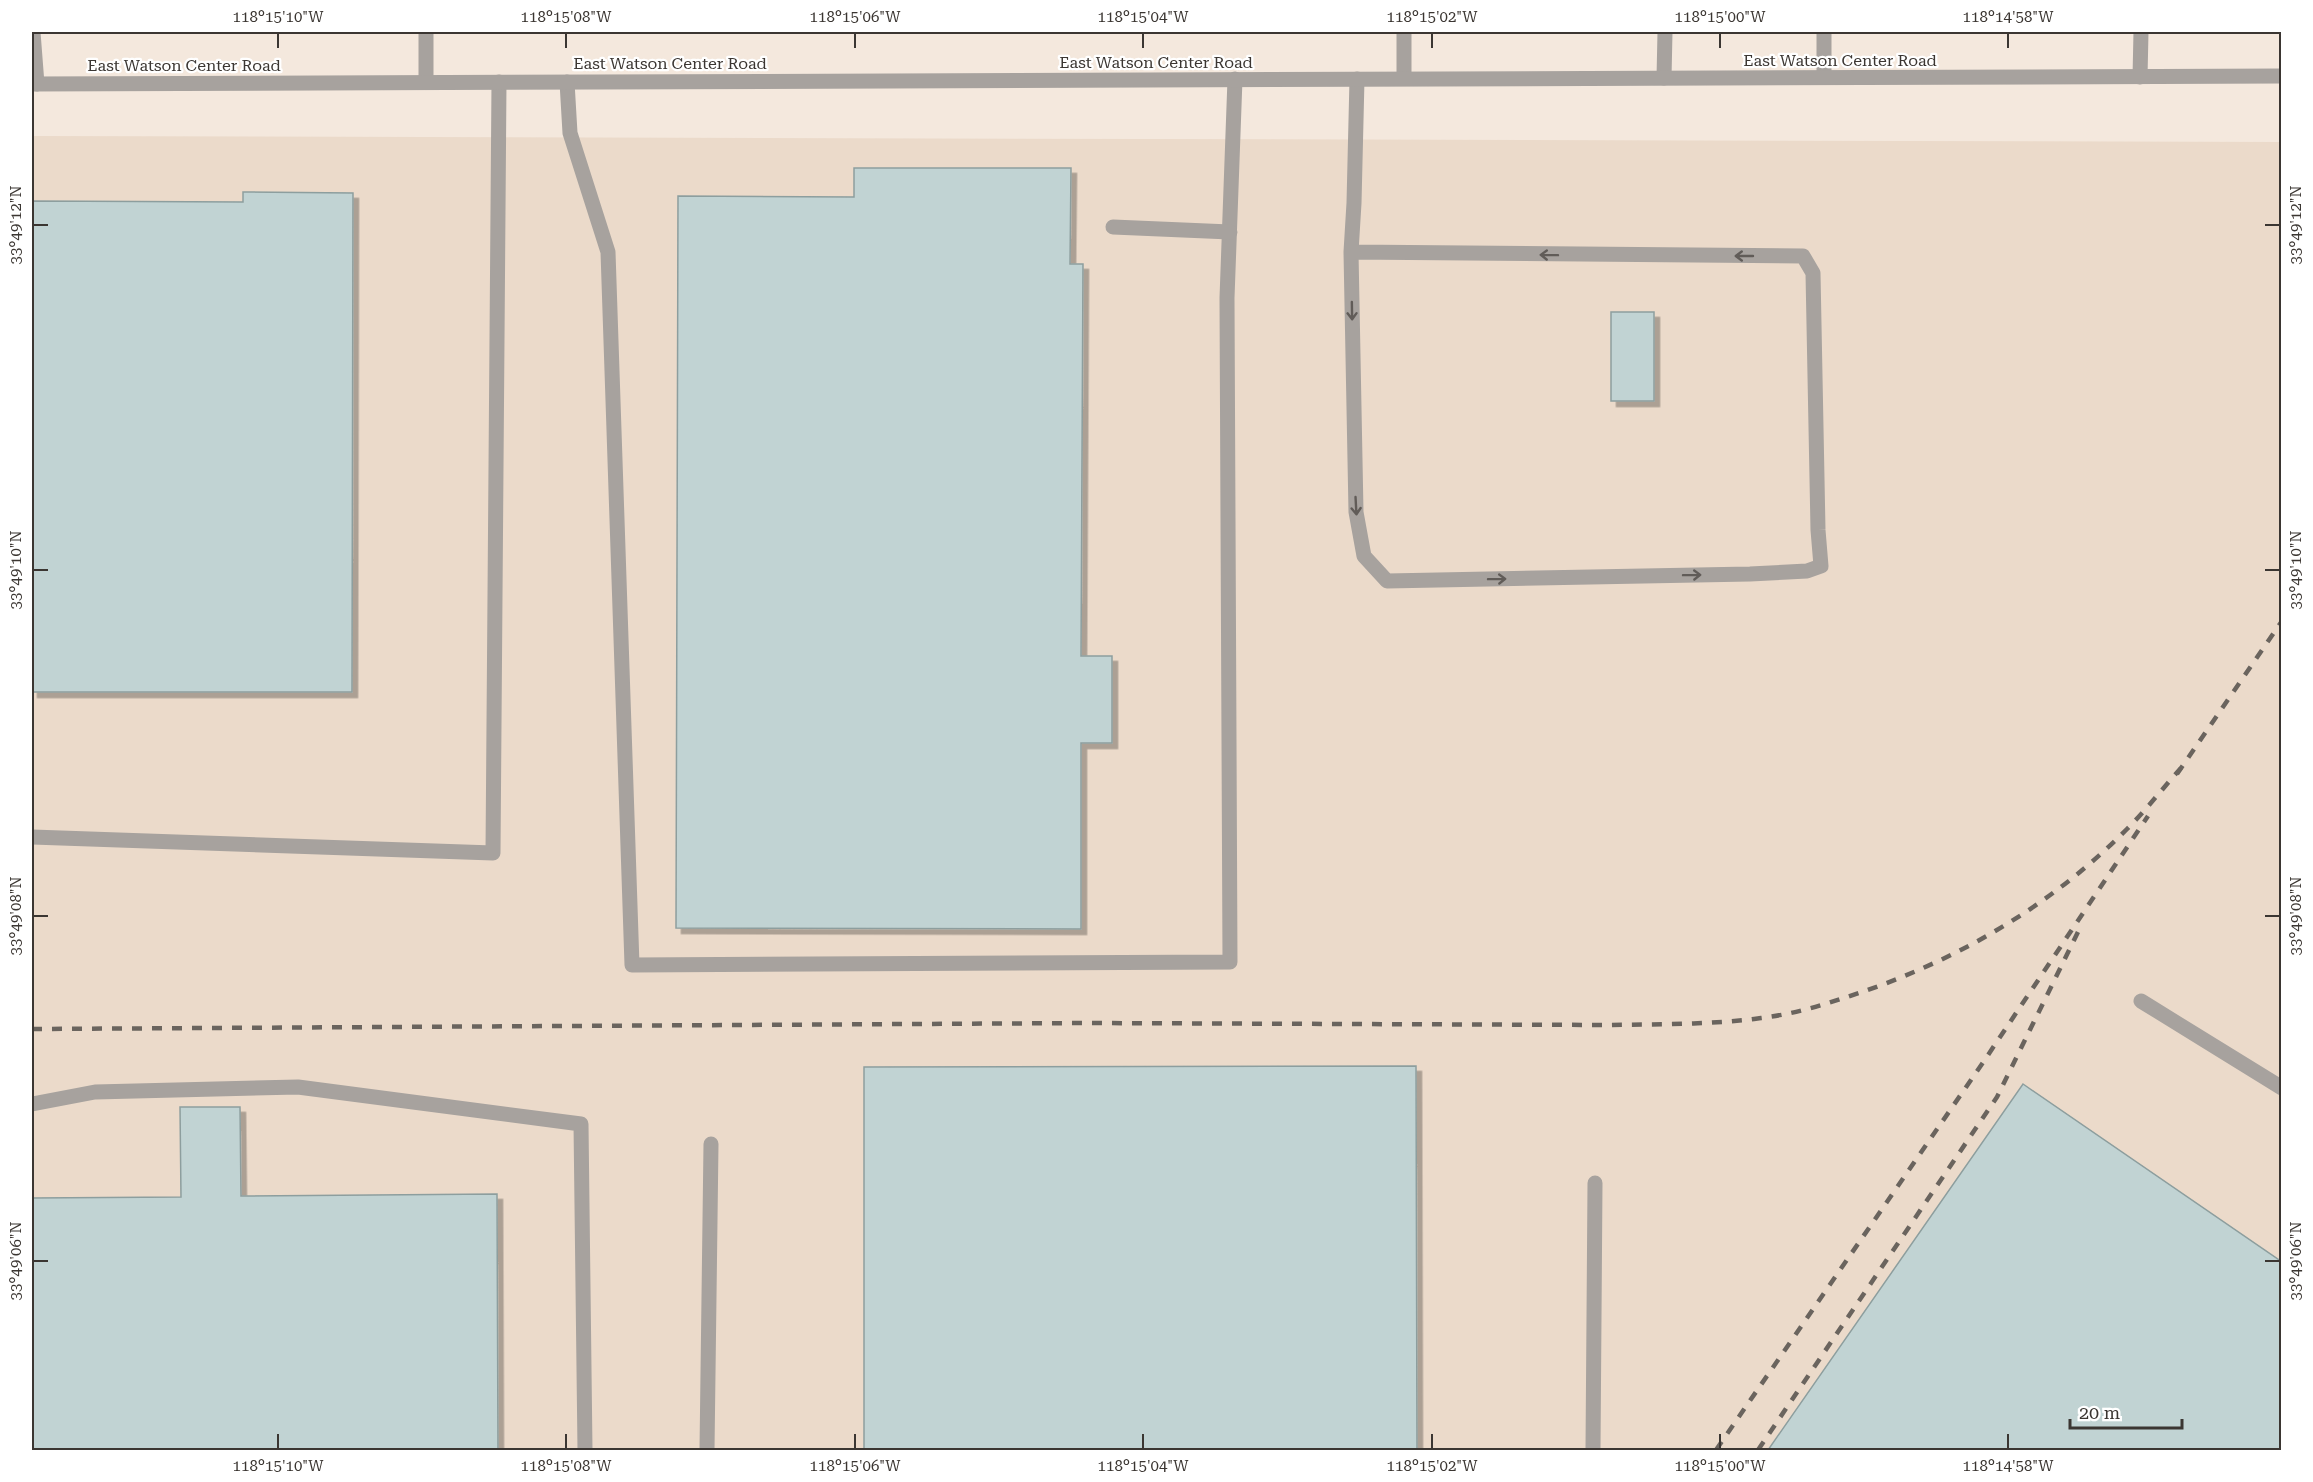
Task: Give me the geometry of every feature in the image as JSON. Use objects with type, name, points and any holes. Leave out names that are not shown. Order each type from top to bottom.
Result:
[{"type":"street","points":[[33,32],[34,84]]},
{"type":"street","points":[[426,32],[426,82]]},
{"type":"street","points":[[1404,32],[1404,78]]},
{"type":"street","points":[[1664,78],[1665,32]]},
{"type":"street","points":[[1824,32],[1824,77]]},
{"type":"street","points":[[2140,77],[2141,32]]},
{"type":"street","name":"East Watson Center Road","points":[[34,84],[2282,76]]},
{"type":"street","points":[[567,82],[570,133],[608,252],[632,965],[1230,962],[1227,298],[1235,79]]},
{"type":"street","points":[[1351,252],[1803,256],[1813,273],[1821,566],[1807,571],[1750,574],[1387,580],[1364,556],[1356,512],[1351,252],[1357,79]]},
{"type":"street","points":[[32,837],[493,853],[499,82]]},
{"type":"street","points":[[1113,227],[1230,232]]},
{"type":"street","points":[[2141,1001],[2282,1088]]},
{"type":"street","points":[[32,1104],[95,1092],[298,1087],[581,1124],[585,1450]]},
{"type":"street","points":[[707,1450],[711,1144]]},
{"type":"street","points":[[1593,1450],[1595,1183]]},
{"type":"shaded area","points":[[32,136],[2281,142],[2281,1450],[32,1450]]},
{"type":"building","points":[[854,168],[1071,168],[1070,264],[1083,264],[1081,656],[1112,656],[1112,743],[1081,743],[1081,929],[676,928],[678,196],[854,197]]},
{"type":"building","points":[[243,192],[353,193],[352,692],[32,692],[32,201],[243,202]]},
{"type":"building","points":[[1611,312],[1654,312],[1654,401],[1611,401]]},
{"type":"building","points":[[1416,1066],[1417,1450],[864,1450],[864,1067]]},
{"type":"building","points":[[2023,1084],[2282,1262],[2282,1450],[1768,1450]]},
{"type":"building","points":[[180,1107],[240,1107],[241,1196],[497,1194],[498,1450],[32,1450],[32,1198],[181,1197]]},
{"type":"railway","points":[[2177,774],[2282,621]]},
{"type":"railway","points":[[32,1029],[1088,1023],[1607,1025],[1703,1023],[1761,1018],[1812,1008],[1899,978],[1935,963],[2004,926],[2037,905],[2098,856],[2134,822],[2181,768]]},
{"type":"railway","points":[[1716,1450],[1984,1061],[2148,816]]},
{"type":"railway","points":[[1758,1450],[1997,1097],[2079,930]]}]
